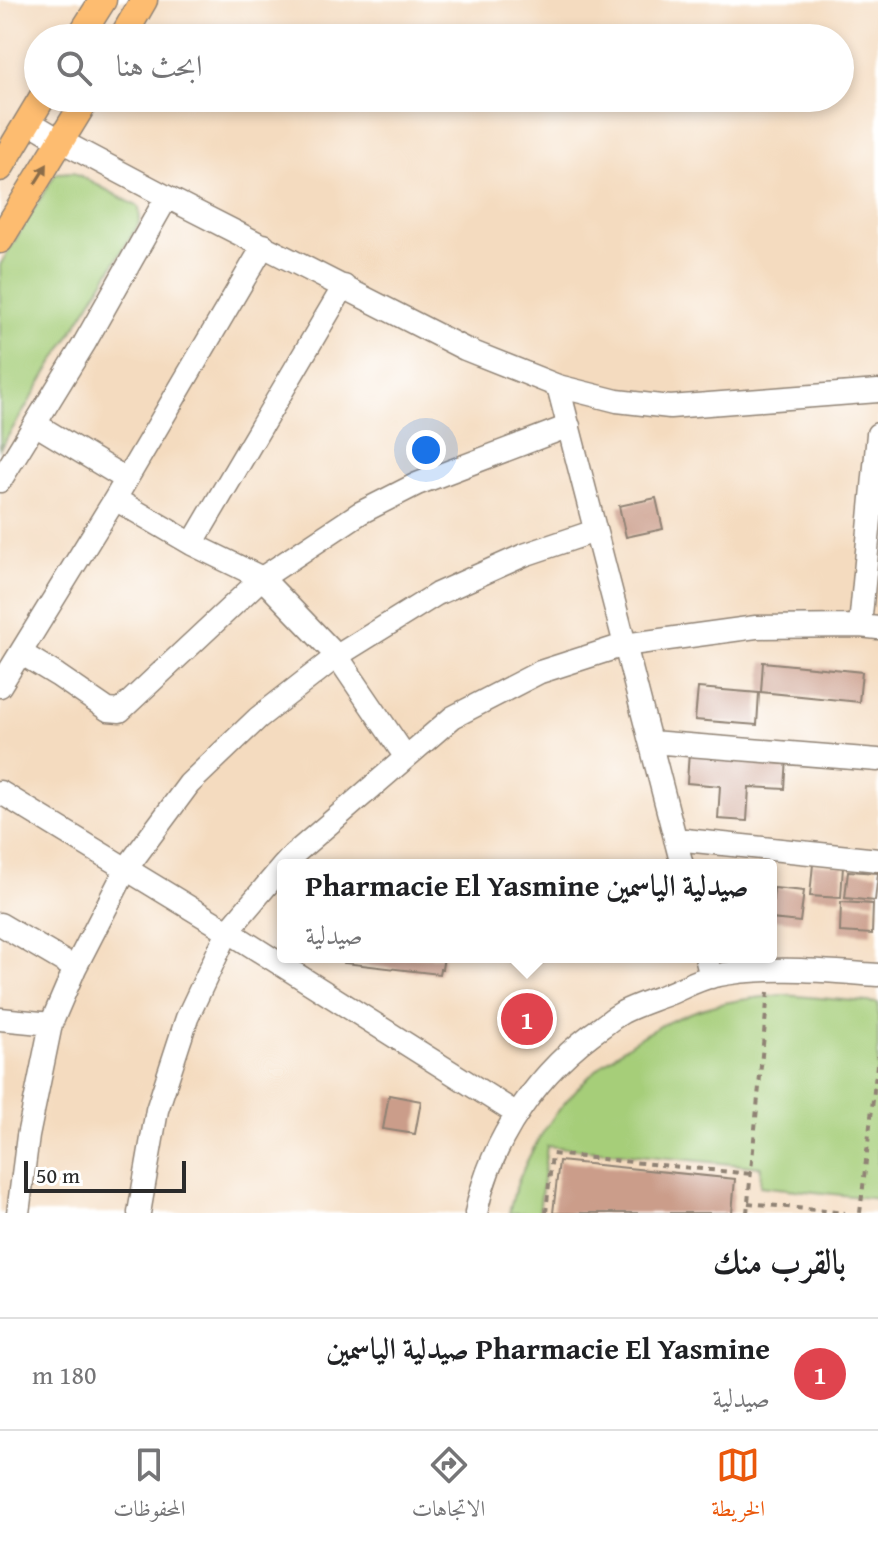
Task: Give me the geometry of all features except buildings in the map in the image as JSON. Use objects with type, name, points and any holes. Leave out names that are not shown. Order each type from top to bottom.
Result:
[{"type":"main road","points":[[88,24],[103,0]]},
{"type":"main road","points":[[130,24],[144,0]]},
{"type":"main road","points":[[0,168],[33,112]]},
{"type":"main road","points":[[0,240],[79,112]]},
{"type":"street","points":[[28,121],[167,197],[465,349],[558,386],[617,401],[670,407],[878,391]]},
{"type":"street","points":[[0,481],[84,344],[167,197]]},
{"type":"street","points":[[0,686],[115,499],[264,245]]},
{"type":"street","points":[[192,544],[344,286]]},
{"type":"street","points":[[558,386],[680,859]]},
{"type":"street","points":[[35,424],[126,479]]},
{"type":"street","points":[[21,653],[108,710],[120,711],[262,578],[360,513],[417,484],[569,426]]},
{"type":"street","points":[[290,859],[453,717],[540,672],[624,645],[756,627],[869,627],[878,434]]},
{"type":"street","points":[[115,499],[192,544],[262,578],[337,656],[405,756]]},
{"type":"street","points":[[18,1213],[28,1136],[51,1024],[75,968],[126,869],[189,784],[258,718],[337,656],[437,594],[524,555],[595,531]]},
{"type":"street","points":[[651,742],[878,760]]},
{"type":"street","points":[[0,792],[277,962]]},
{"type":"street","points":[[675,839],[878,860]]},
{"type":"street","points":[[139,1213],[157,1110],[187,1018],[228,931],[277,874]]},
{"type":"street","points":[[0,924],[75,968]]},
{"type":"street","points":[[279,963],[517,1114]]},
{"type":"street","points":[[476,1213],[495,1154],[517,1114],[548,1073],[582,1040],[622,1012],[709,967],[807,969],[878,975]]},
{"type":"street","points":[[0,1019],[51,1024]]},
{"type":"path","points":[[747,1213],[770,969]]},
{"type":"path","points":[[860,1213],[878,1056]]},
{"type":"path","points":[[546,1213],[552,1154],[751,1174]]},
{"type":"path","points":[[748,1203],[845,1213]]},
{"type":"green space","points":[[73,172],[139,207],[140,222],[0,449],[0,265],[56,173]]},
{"type":"green space","points":[[784,995],[878,1003],[878,1199],[760,1186],[761,1167],[547,1146],[539,1213],[509,1213],[519,1180],[553,1117],[602,1065],[661,1025],[693,1012],[727,1003]]},
{"type":"place","name":"Pharmacie El Yasmine صيدلية الياسمين","points":[[527,1019]]}]
